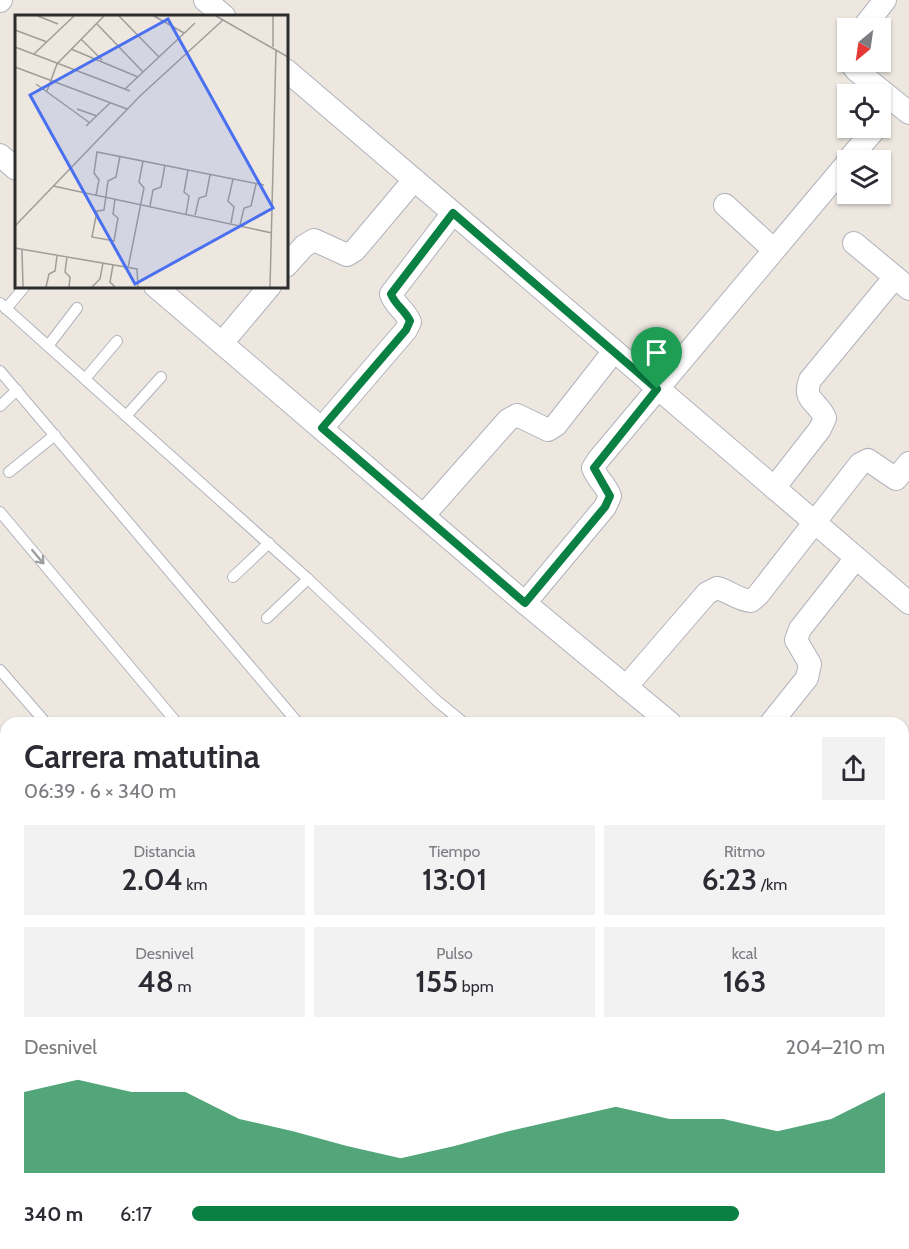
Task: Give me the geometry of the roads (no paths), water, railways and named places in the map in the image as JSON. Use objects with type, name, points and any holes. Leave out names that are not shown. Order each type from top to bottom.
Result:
[{"type":"street","points":[[871,18],[885,0]]},
{"type":"street","points":[[288,72],[909,603]]},
{"type":"street","points":[[858,72],[903,108]]},
{"type":"street","points":[[857,150],[868,138]]},
{"type":"street","points":[[0,155],[15,168]]},
{"type":"street","points":[[525,603],[605,507],[610,496],[594,468],[657,389],[837,174]]},
{"type":"street","points":[[288,264],[304,246],[315,240],[347,255],[355,250],[414,180]]},
{"type":"street","points":[[725,205],[774,250]]},
{"type":"street","points":[[322,428],[406,330],[410,321],[405,311],[394,303],[391,294],[453,213]]},
{"type":"street","points":[[774,488],[820,429],[825,418],[820,408],[809,399],[806,390],[810,380],[902,283],[854,243]]},
{"type":"street","points":[[157,288],[525,603],[663,717]]},
{"type":"street","points":[[222,344],[268,288]]},
{"type":"street","points":[[424,515],[508,420],[517,415],[548,430],[556,425],[614,351]]},
{"type":"street","points":[[626,687],[707,593],[717,588],[742,600],[751,601],[860,464],[868,460],[905,477]]},
{"type":"street","points":[[776,717],[807,678],[810,664],[796,640],[800,629],[856,558]]},
{"type":"lane","points":[[23,288],[3,306],[308,579],[457,717]]},
{"type":"lane","points":[[48,346],[77,308]]},
{"type":"lane","points":[[85,379],[117,341]]},
{"type":"lane","points":[[0,371],[293,717]]},
{"type":"lane","points":[[126,416],[161,377]]},
{"type":"lane","points":[[0,406],[17,390]]},
{"type":"lane","points":[[9,472],[55,435]]},
{"type":"lane","points":[[0,512],[172,717]]},
{"type":"lane","points":[[233,577],[268,543]]},
{"type":"lane","points":[[267,618],[308,579]]},
{"type":"lane","points":[[0,670],[41,717]]},
{"type":"lane","points":[[437,701],[446,717]]}]
